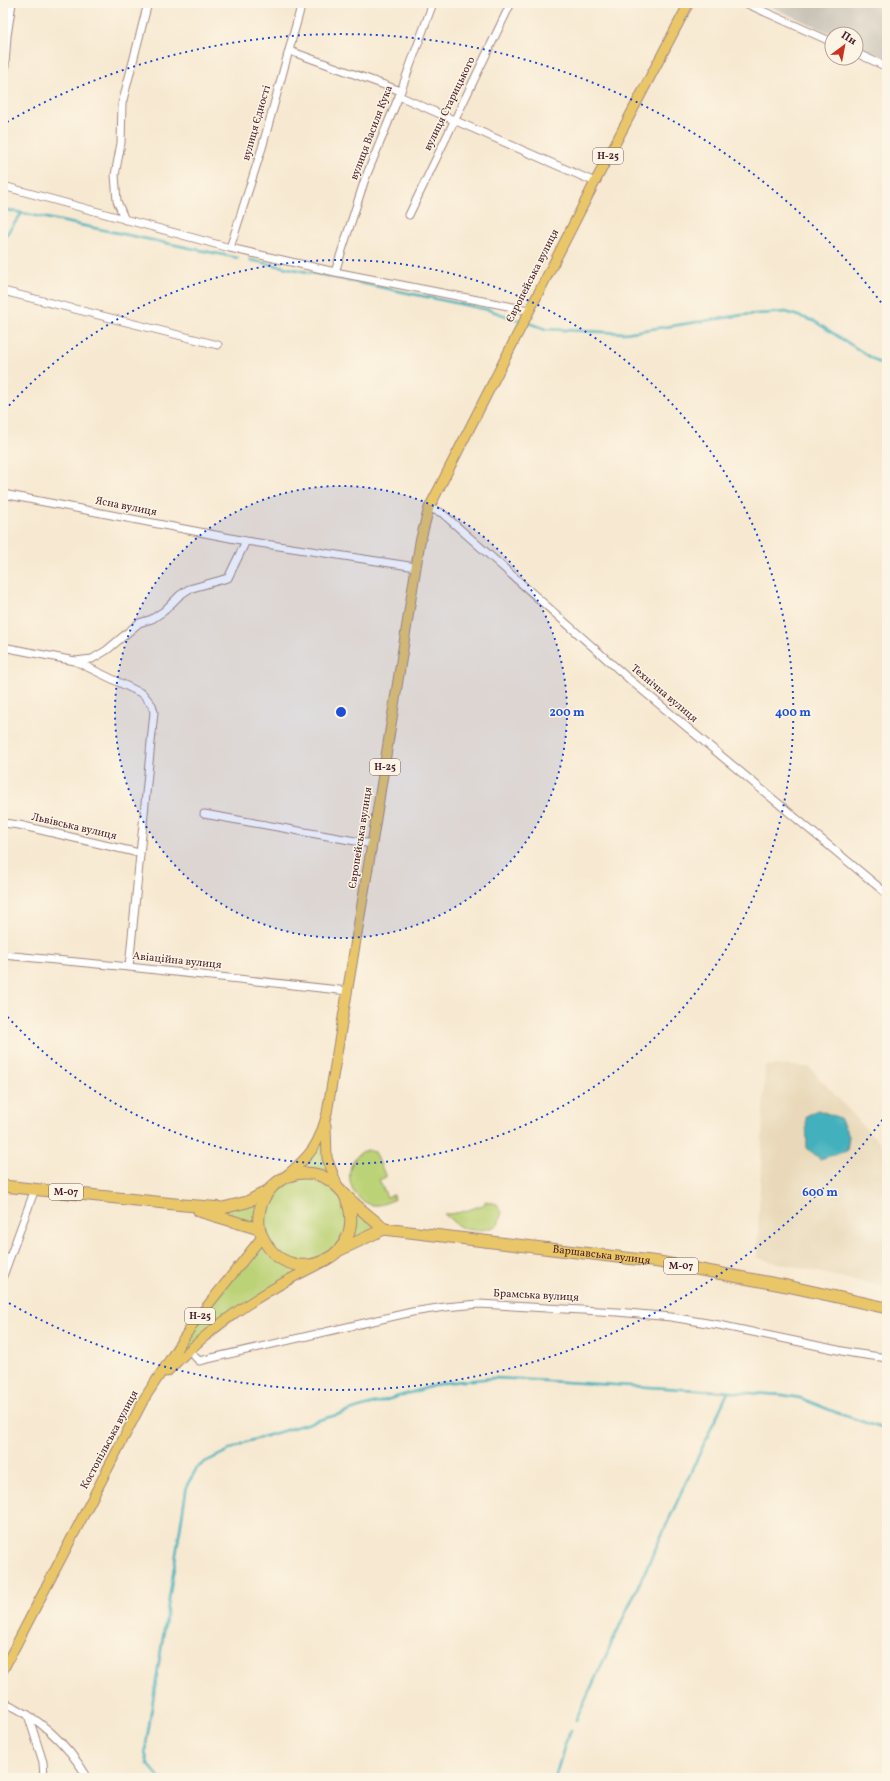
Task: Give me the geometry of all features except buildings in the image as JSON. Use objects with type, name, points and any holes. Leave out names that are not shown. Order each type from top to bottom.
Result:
[{"type":"highway","name":"М-07","points":[[3,1186],[223,1208],[236,1206],[257,1198],[281,1179],[295,1174],[314,1174],[332,1182],[384,1229]]},
{"type":"highway","points":[[269,1190],[260,1206],[258,1217],[261,1233],[267,1246],[282,1260],[303,1266],[312,1265],[325,1261],[339,1250],[384,1229]]},
{"type":"highway","name":"Н-25","points":[[339,1250],[344,1244],[350,1228],[350,1209],[341,1191]]},
{"type":"highway","name":"М-07","points":[[184,1205],[261,1233]]},
{"type":"highway","name":"Варшавська вулиця","points":[[384,1229],[659,1262],[787,1286],[887,1308]]},
{"type":"main road","name":"Європейська вулиця","points":[[281,1179],[305,1160],[316,1146],[327,1113],[348,992],[416,567],[423,527],[429,508],[594,182],[689,3]]},
{"type":"main road","name":"Європейська вулиця","points":[[327,1113],[327,1158],[341,1191]]},
{"type":"main road","name":"Костопільська вулиця","points":[[3,1670],[144,1399],[193,1324],[261,1233]]},
{"type":"main road","name":"Н-25","points":[[144,1399],[160,1379],[221,1322],[263,1294],[325,1261]]},
{"type":"street","points":[[3,93],[7,36],[12,3]]},
{"type":"street","points":[[125,220],[117,202],[115,176],[121,143],[122,104],[148,3]]},
{"type":"street","name":"вулиця Єдності","points":[[230,248],[290,51],[302,3]]},
{"type":"street","name":"вулиця Василя Кука","points":[[335,272],[366,179],[434,3]]},
{"type":"street","name":"вулиця Старицького","points":[[409,215],[511,3]]},
{"type":"street","points":[[745,3],[824,38]]},
{"type":"street","points":[[290,51],[400,93],[453,121],[594,182]]},
{"type":"street","points":[[864,57],[887,67]]},
{"type":"street","points":[[3,186],[230,248],[527,313]]},
{"type":"street","points":[[3,291],[218,345]]},
{"type":"street","name":"Ясна вулиця","points":[[3,494],[246,540]]},
{"type":"street","name":"Технічна вулиця","points":[[429,508],[442,513],[629,679],[887,894]]},
{"type":"street","points":[[75,661],[92,659],[107,650],[139,623],[152,619],[164,611],[180,594],[189,589],[228,578],[246,540],[416,567]]},
{"type":"street","points":[[3,647],[75,661],[143,694],[152,705],[154,712],[153,726],[129,967]]},
{"type":"street","points":[[204,814],[372,844]]},
{"type":"street","name":"Львівська вулиця","points":[[3,824],[19,825],[140,853]]},
{"type":"street","name":"Авіаційна вулиця","points":[[3,955],[129,967],[348,992]]},
{"type":"street","points":[[3,1276],[35,1189]]},
{"type":"street","name":"Брамська вулиця","points":[[190,1350],[199,1361],[412,1312],[445,1306],[479,1304],[609,1311],[671,1317],[719,1325],[852,1353],[887,1358]]},
{"type":"street","points":[[3,1702],[21,1710],[62,1743],[88,1778]]},
{"type":"street","points":[[28,1715],[43,1762],[44,1778]]},
{"type":"shaded area","points":[[762,3],[887,3],[887,59],[864,49],[864,26],[824,26],[824,30]]},
{"type":"shaded area","points":[[765,1065],[809,1067],[887,1151],[887,1288],[757,1258]]},
{"type":"green space","points":[[322,1131],[338,1187],[384,1229],[263,1294],[160,1379],[193,1324],[262,1237],[259,1229],[207,1213],[247,1202],[301,1163]]},
{"type":"green space","points":[[367,1150],[375,1152],[386,1177],[379,1180],[387,1197],[393,1195],[394,1200],[373,1205],[364,1202],[352,1188],[350,1170],[353,1161],[359,1154]]},
{"type":"green space","points":[[485,1201],[497,1204],[502,1212],[498,1225],[480,1230],[467,1229],[458,1226],[444,1214],[470,1209],[485,1204]]},
{"type":"water","points":[[818,1110],[840,1118],[849,1136],[847,1151],[820,1159],[807,1148],[806,1116]]},
{"type":"waterway","points":[[3,209],[238,258]]},
{"type":"waterway","points":[[3,239],[22,213]]},
{"type":"waterway","points":[[250,260],[489,310],[521,321]]},
{"type":"waterway","points":[[526,322],[545,329],[625,333],[743,315],[786,312],[814,321],[887,368]]},
{"type":"waterway","points":[[160,1778],[148,1764],[145,1751],[187,1485],[197,1468],[205,1462],[246,1442],[443,1383],[494,1378],[783,1395],[800,1398],[840,1414],[887,1430]]},
{"type":"waterway","points":[[576,1720],[728,1392]]},
{"type":"waterway","points":[[555,1778],[565,1744],[571,1730]]}]
